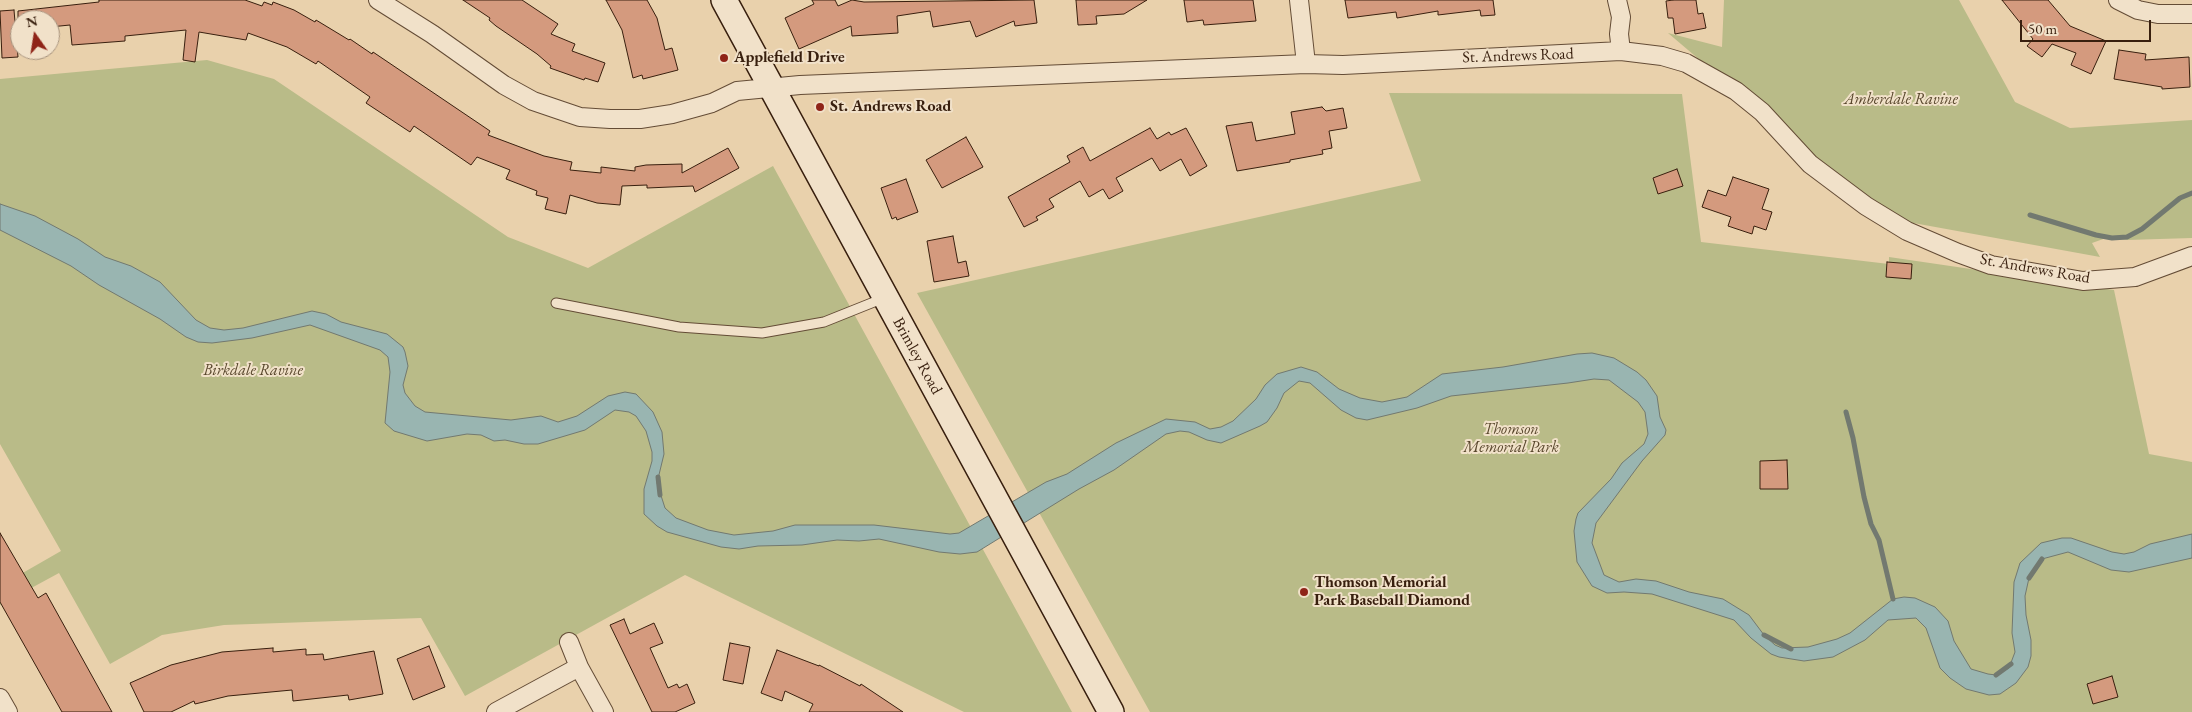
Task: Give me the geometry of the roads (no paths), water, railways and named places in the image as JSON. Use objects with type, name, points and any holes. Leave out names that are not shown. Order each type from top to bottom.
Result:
[{"type":"main road","name":"Brimley Road","points":[[724,0],[1111,712]]},
{"type":"street","points":[[378,0],[432,34],[504,85],[533,101],[580,117],[640,119],[672,114],[712,103],[737,91],[771,88]]},
{"type":"street","points":[[1299,0],[1306,64]]},
{"type":"street","points":[[1617,0],[1620,17],[1618,34],[1621,51]]},
{"type":"street","points":[[2118,0],[2138,10],[2158,14],[2192,14]]},
{"type":"street","name":"St. Andrews Road","points":[[771,88],[810,84],[1306,64],[1343,65],[1621,51],[1674,58],[1719,80],[1736,90],[1757,108],[1810,164],[1866,206],[1907,231],[1991,265],[2083,281],[2110,280],[2135,278],[2192,256]]},
{"type":"street","points":[[569,642],[579,667],[604,712]]},
{"type":"street","points":[[496,712],[579,667]]},
{"type":"street","points":[[0,698],[8,712]]},
{"type":"lane","points":[[556,303],[679,328],[762,333],[824,322],[884,297]]},
{"type":"water","points":[[0,204],[35,216],[78,239],[105,257],[131,266],[160,282],[196,320],[210,328],[224,330],[243,328],[312,311],[326,314],[341,322],[387,334],[403,347],[405,352],[408,366],[403,385],[405,393],[415,406],[425,412],[511,420],[541,416],[558,422],[577,416],[608,396],[625,392],[636,394],[653,412],[662,432],[664,454],[657,483],[665,508],[676,518],[708,530],[734,535],[773,531],[795,525],[874,525],[950,534],[959,533],[1046,482],[1067,474],[1116,443],[1166,419],[1195,422],[1210,429],[1221,427],[1233,421],[1256,399],[1265,385],[1277,374],[1301,367],[1317,372],[1339,389],[1360,398],[1382,402],[1407,397],[1442,374],[1503,367],[1592,353],[1614,358],[1646,380],[1657,396],[1660,417],[1666,430],[1665,435],[1642,461],[1596,523],[1592,543],[1604,575],[1619,582],[1636,579],[1656,581],[1689,592],[1723,599],[1749,615],[1764,635],[1775,645],[1782,648],[1808,647],[1837,639],[1850,633],[1893,599],[1915,598],[1935,607],[1948,621],[1954,641],[1971,669],[1996,675],[2009,668],[2015,652],[2012,633],[2014,582],[2020,563],[2041,543],[2071,538],[2112,552],[2124,554],[2134,552],[2150,544],[2192,534],[2192,558],[2129,572],[2111,570],[2068,552],[2042,559],[2036,565],[2029,578],[2025,596],[2026,615],[2031,640],[2031,656],[2028,667],[2016,683],[2000,694],[1989,695],[1966,689],[1950,678],[1940,668],[1926,628],[1916,618],[1888,620],[1865,640],[1833,657],[1804,661],[1779,657],[1771,654],[1751,638],[1734,620],[1652,594],[1607,593],[1592,586],[1577,562],[1574,531],[1578,513],[1611,479],[1622,463],[1644,444],[1648,434],[1645,412],[1638,402],[1609,380],[1594,379],[1451,396],[1417,408],[1367,420],[1356,418],[1341,410],[1310,383],[1299,381],[1284,393],[1277,408],[1267,422],[1260,426],[1221,443],[1207,440],[1189,432],[1180,431],[1166,434],[1114,470],[1079,489],[977,552],[960,554],[939,552],[879,539],[859,541],[837,540],[802,545],[758,546],[739,549],[721,547],[667,532],[644,514],[644,489],[652,461],[652,452],[646,431],[636,416],[629,412],[615,410],[585,430],[538,444],[524,444],[505,440],[494,441],[481,435],[467,434],[427,441],[394,431],[385,423],[390,372],[388,357],[380,350],[310,325],[252,338],[212,343],[198,342],[186,337],[160,319],[99,285],[71,266],[0,230]]},
{"type":"waterway","points":[[2030,215],[2096,235],[2112,238],[2127,237],[2142,229],[2180,198],[2192,193]]},
{"type":"waterway","points":[[1846,412],[1864,497],[1871,524],[1879,540],[1893,599]]},
{"type":"waterway","points":[[658,477],[660,495]]},
{"type":"waterway","points":[[2029,578],[2042,559]]},
{"type":"waterway","points":[[1764,635],[1791,649]]},
{"type":"waterway","points":[[1996,675],[2011,664]]},
{"type":"place","name":"Applefield Drive","points":[[724,58]]},
{"type":"place","name":"St. Andrews Road","points":[[820,107]]},
{"type":"place","name":"Thomson Memorial Park Baseball Diamond","points":[[1304,592]]},
{"type":"park label","name":"Amberdale Ravine","points":[[1901,100]]},
{"type":"park label","name":"Birkdale Ravine","points":[[253,371]]},
{"type":"park label","name":"Thomson Memorial Park","points":[[1511,439]]}]
